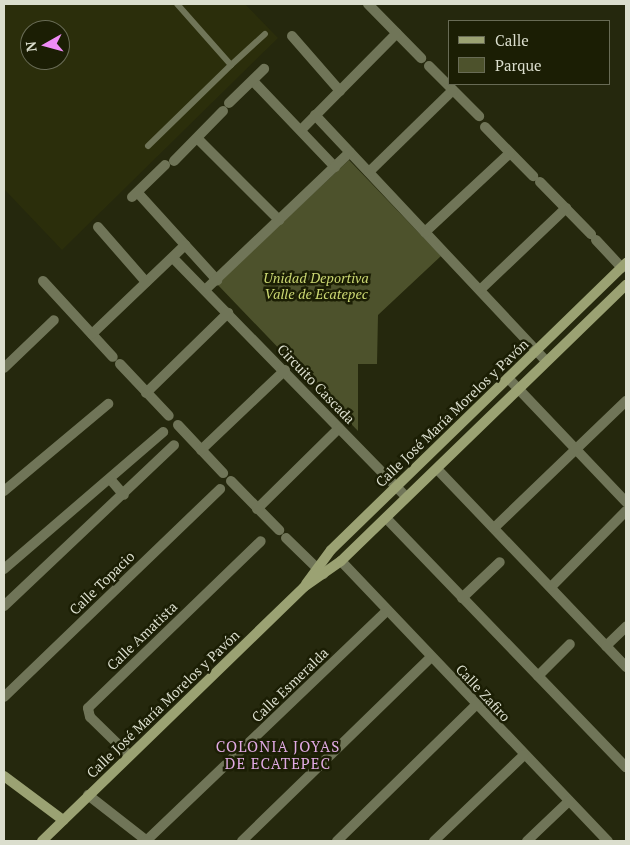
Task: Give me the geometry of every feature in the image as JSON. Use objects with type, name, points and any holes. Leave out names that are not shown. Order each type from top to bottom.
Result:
[{"type":"street","points":[[368,4],[421,58]]},
{"type":"street","points":[[301,130],[397,34]]},
{"type":"street","points":[[292,36],[340,91]]},
{"type":"street","points":[[429,66],[479,116]]},
{"type":"street","points":[[217,280],[135,195],[198,139],[226,107],[264,69]]},
{"type":"street","points":[[253,81],[335,167]]},
{"type":"street","points":[[369,172],[453,90]]},
{"type":"street","points":[[316,115],[546,361]]},
{"type":"street","points":[[484,127],[624,266]]},
{"type":"street","points":[[198,139],[279,220]]},
{"type":"street","points":[[206,290],[350,152]]},
{"type":"street","points":[[425,232],[510,153]]},
{"type":"street","points":[[480,290],[566,208]]},
{"type":"street","points":[[98,227],[146,282]]},
{"type":"street","points":[[92,334],[173,258],[184,245]]},
{"type":"street","name":"Circuito Cascada","points":[[173,258],[285,370],[338,428],[406,497]]},
{"type":"street","name":"Calle José María Morelos y Pavón","points":[[42,841],[304,587],[396,487],[624,266]]},
{"type":"street","points":[[43,281],[169,416]]},
{"type":"street","name":"Calle José María Morelos y Pavón","points":[[320,571],[341,561],[626,285]]},
{"type":"street","points":[[146,393],[228,313]]},
{"type":"street","points":[[4,368],[54,320]]},
{"type":"street","points":[[201,450],[285,370]]},
{"type":"street","points":[[508,378],[626,502]]},
{"type":"street","points":[[494,528],[626,400]]},
{"type":"street","points":[[4,491],[108,404]]},
{"type":"street","points":[[178,425],[223,473]]},
{"type":"street","points":[[257,508],[338,428]]},
{"type":"street","points":[[4,569],[163,432]]},
{"type":"street","points":[[4,606],[124,495],[174,445]]},
{"type":"street","points":[[437,469],[551,586],[626,667]]},
{"type":"street","points":[[110,479],[124,495]]},
{"type":"street","points":[[232,481],[279,530]]},
{"type":"street","name":"Calle Topacio","points":[[4,697],[220,489]]},
{"type":"street","points":[[551,586],[626,511]]},
{"type":"street","points":[[386,518],[626,767]]},
{"type":"street","points":[[286,538],[320,571]]},
{"type":"street","name":"Calle Amatista","points":[[129,755],[90,717],[88,708],[262,541]]},
{"type":"street","name":"Calle Zafiro","points":[[341,561],[524,756],[608,841]]},
{"type":"street","points":[[462,598],[500,562]]},
{"type":"street","name":"Calle Esmeralda","points":[[147,841],[387,611]]},
{"type":"street","points":[[606,646],[626,627]]},
{"type":"street","points":[[538,676],[570,644]]},
{"type":"street","points":[[242,841],[431,657]]},
{"type":"street","points":[[336,841],[476,705]]},
{"type":"street","points":[[434,841],[524,756]]},
{"type":"street","points":[[4,776],[64,820]]},
{"type":"street","points":[[88,795],[147,841]]},
{"type":"street","points":[[527,841],[569,801]]},
{"type":"lane","points":[[178,4],[231,65]]},
{"type":"lane","points":[[148,146],[265,34]]},
{"type":"shaded area","points":[[4,4],[245,4],[278,38],[62,250],[4,189]]},
{"type":"green space","name":"Unidad Deportiva Valle de Ecatepec","points":[[349,160],[441,256],[378,315],[377,364],[358,364],[358,431],[217,284]]},
{"type":"district","name":"COLONIA JOYAS DE ECATEPEC","points":[[278,754]]}]
